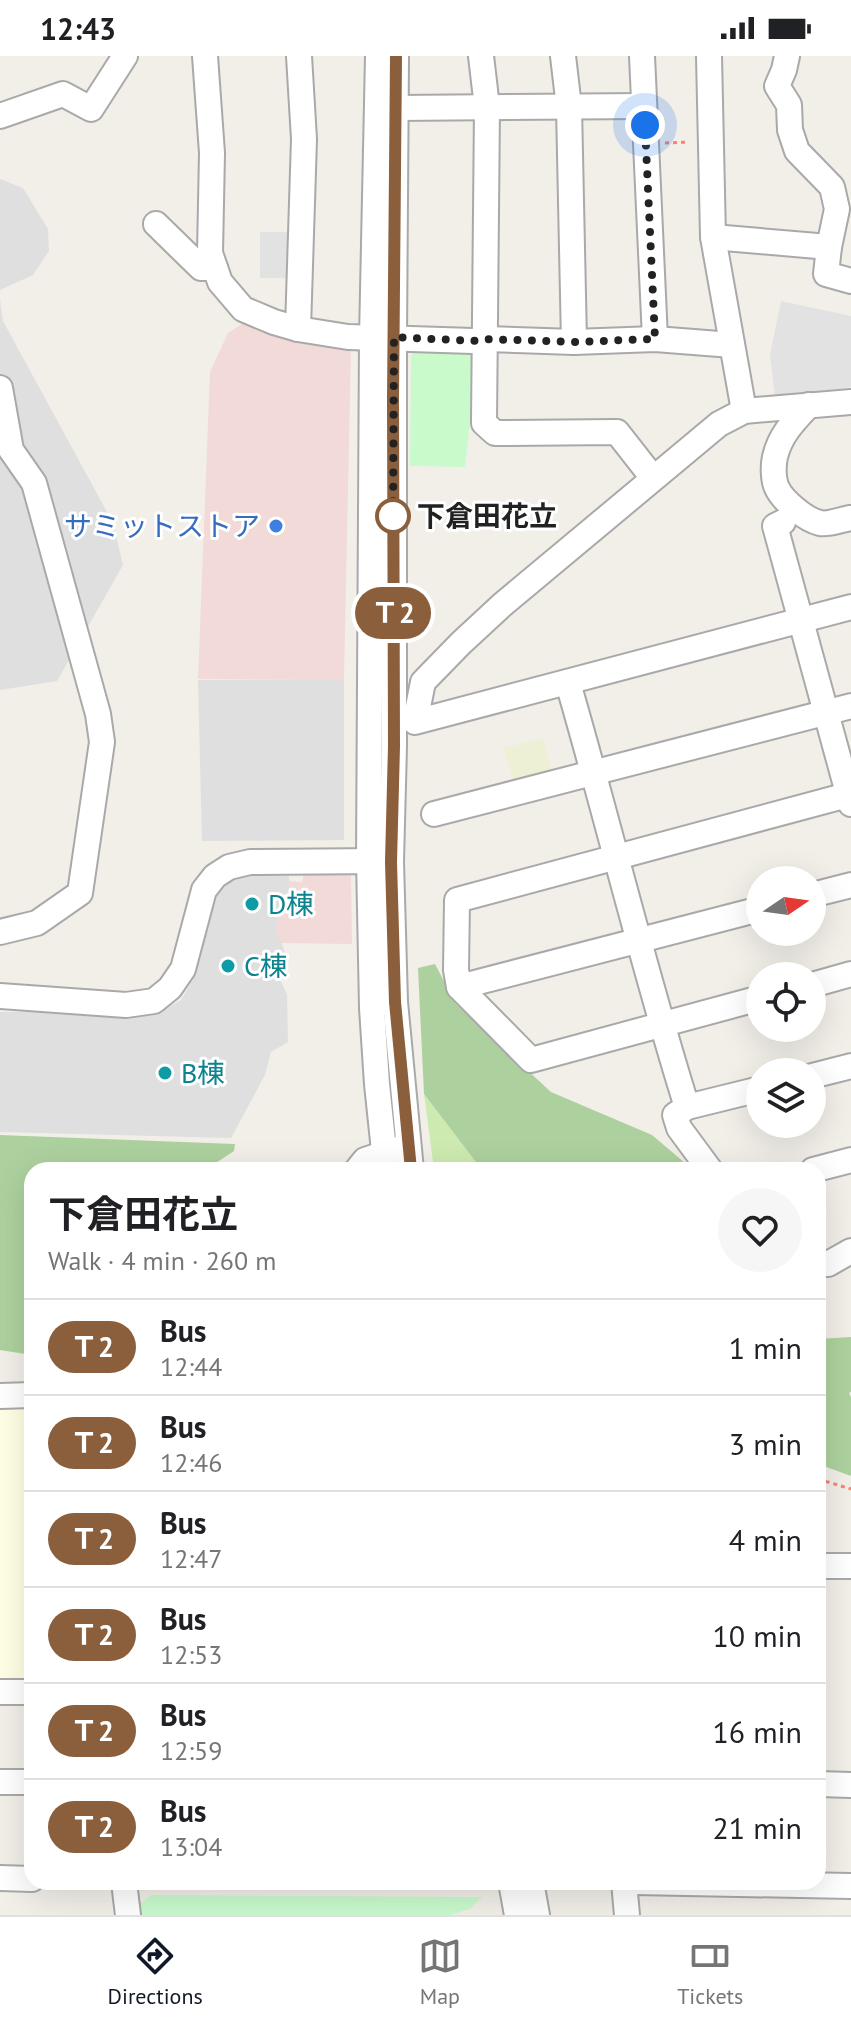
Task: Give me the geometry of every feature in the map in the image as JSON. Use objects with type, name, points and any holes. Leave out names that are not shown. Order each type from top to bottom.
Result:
[{"type":"street","points":[[0,116],[63,94],[91,109],[125,56]]},
{"type":"street","points":[[205,56],[212,153],[210,253],[220,282],[243,309],[298,329],[348,337],[574,342],[655,339],[732,345]]},
{"type":"street","points":[[298,329],[304,139],[299,56]]},
{"type":"street","points":[[378,56],[383,337],[380,861],[372,1008],[384,1162]]},
{"type":"street","points":[[383,337],[397,108],[396,56]]},
{"type":"street","points":[[481,56],[487,107],[484,423],[495,433],[617,432],[653,478]]},
{"type":"street","points":[[563,56],[569,107],[574,342]]},
{"type":"street","points":[[642,56],[655,339]]},
{"type":"street","points":[[709,56],[713,237],[744,411]]},
{"type":"street","points":[[787,56],[777,86],[789,105],[790,130],[797,151],[832,187],[837,209],[826,274],[851,281]]},
{"type":"street","points":[[397,108],[644,106]]},
{"type":"street","points":[[156,224],[201,268],[215,268]]},
{"type":"street","points":[[713,237],[829,247]]},
{"type":"street","points":[[0,388],[11,450],[34,483],[98,714],[102,742],[80,893],[37,923],[0,932]]},
{"type":"street","points":[[851,402],[744,411],[719,424],[502,605],[461,643],[423,682],[415,722],[851,607]]},
{"type":"street","points":[[809,405],[784,433],[774,458],[776,487],[803,515],[822,524],[851,518]]},
{"type":"street","points":[[746,1002],[531,1060],[459,987],[456,970],[457,900],[850,797],[775,526],[783,522]]},
{"type":"street","points":[[568,683],[661,1024],[687,1107]]},
{"type":"street","points":[[434,814],[851,706]]},
{"type":"street","points":[[0,996],[126,1005],[154,1001],[170,988],[183,969],[204,890],[215,876],[229,867],[250,862],[380,861]]},
{"type":"street","points":[[363,1162],[410,1158],[380,861]]},
{"type":"street","points":[[826,891],[851,885]]},
{"type":"street","points":[[459,987],[746,913]]},
{"type":"street","points":[[826,981],[851,974]]},
{"type":"street","points":[[826,1072],[851,1066]]},
{"type":"street","points":[[704,1162],[679,1128],[675,1115],[687,1107],[746,1092]]},
{"type":"street","points":[[826,1167],[851,1160]]},
{"type":"street","points":[[826,1264],[851,1251]]},
{"type":"street","points":[[0,1396],[24,1395]]},
{"type":"street","points":[[826,1566],[851,1566]]},
{"type":"street","points":[[0,1692],[24,1692]]},
{"type":"street","points":[[0,1782],[24,1782]]},
{"type":"street","points":[[826,1784],[851,1785]]},
{"type":"street","points":[[0,1878],[24,1879]]},
{"type":"street","points":[[826,1886],[851,1886]]},
{"type":"street","points":[[125,1890],[128,1915]]},
{"type":"street","points":[[512,1890],[517,1915]]},
{"type":"street","points":[[532,1890],[537,1915]]},
{"type":"street","points":[[625,1890],[627,1915]]},
{"type":"path","points":[[667,143],[695,142]]},
{"type":"path","points":[[826,1481],[851,1489]]},
{"type":"shaded area","points":[[0,179],[23,188],[48,229],[49,251],[33,275],[0,290]]},
{"type":"shaded area","points":[[260,232],[292,232],[292,278],[260,278]]},
{"type":"shaded area","points":[[0,299],[3,321],[113,523],[123,565],[57,681],[0,690]]},
{"type":"shaded area","points":[[781,301],[851,316],[851,387],[775,397],[770,355]]},
{"type":"shaded area","name":"サミットストア","points":[[248,320],[289,339],[351,348],[344,679],[198,679],[210,372],[228,333]]},
{"type":"shaded area","points":[[344,679],[344,840],[202,841],[198,680]]},
{"type":"shaded area","points":[[543,738],[552,773],[514,783],[504,748]]},
{"type":"shaded area","points":[[236,873],[289,876],[290,888],[282,903],[276,929],[286,955],[284,964],[277,972],[287,995],[288,1042],[271,1052],[265,1075],[231,1138],[0,1132],[0,1012],[160,1012],[181,1000],[193,980],[218,887]]},
{"type":"shaded area","points":[[304,873],[351,874],[352,944],[280,943],[276,929],[282,903],[290,888],[289,881],[302,882]]},
{"type":"shaded area","points":[[24,1402],[24,1682],[0,1682],[0,1403]]},
{"type":"green space","points":[[418,347],[471,349],[477,355],[465,467],[410,466],[411,356]]},
{"type":"green space","points":[[435,964],[456,1004],[551,1092],[652,1135],[684,1162],[476,1162],[424,1094],[418,968]]},
{"type":"green space","points":[[424,1094],[476,1162],[433,1162]]},
{"type":"green space","points":[[0,1135],[235,1144],[234,1151],[217,1162],[24,1162],[24,1354],[0,1350]]},
{"type":"green space","points":[[851,1337],[851,1476],[826,1467],[826,1339]]},
{"type":"green space","points":[[151,1895],[482,1897],[470,1909],[450,1915],[136,1915],[135,1908]]},
{"type":"bus line","name":"Ｔ2","points":[[396,56],[391,862],[395,1002],[410,1162]]},
{"type":"place","name":"下倉田花立","points":[[393,516]]},
{"type":"place","name":"サミットストア","points":[[276,526]]},
{"type":"place","name":"D棟","points":[[252,904]]},
{"type":"place","name":"C棟","points":[[228,966]]},
{"type":"place","name":"B棟","points":[[165,1073]]},
{"type":"route","points":[[393,516],[393,523],[394,337],[574,342],[655,339],[645,125]]}]
